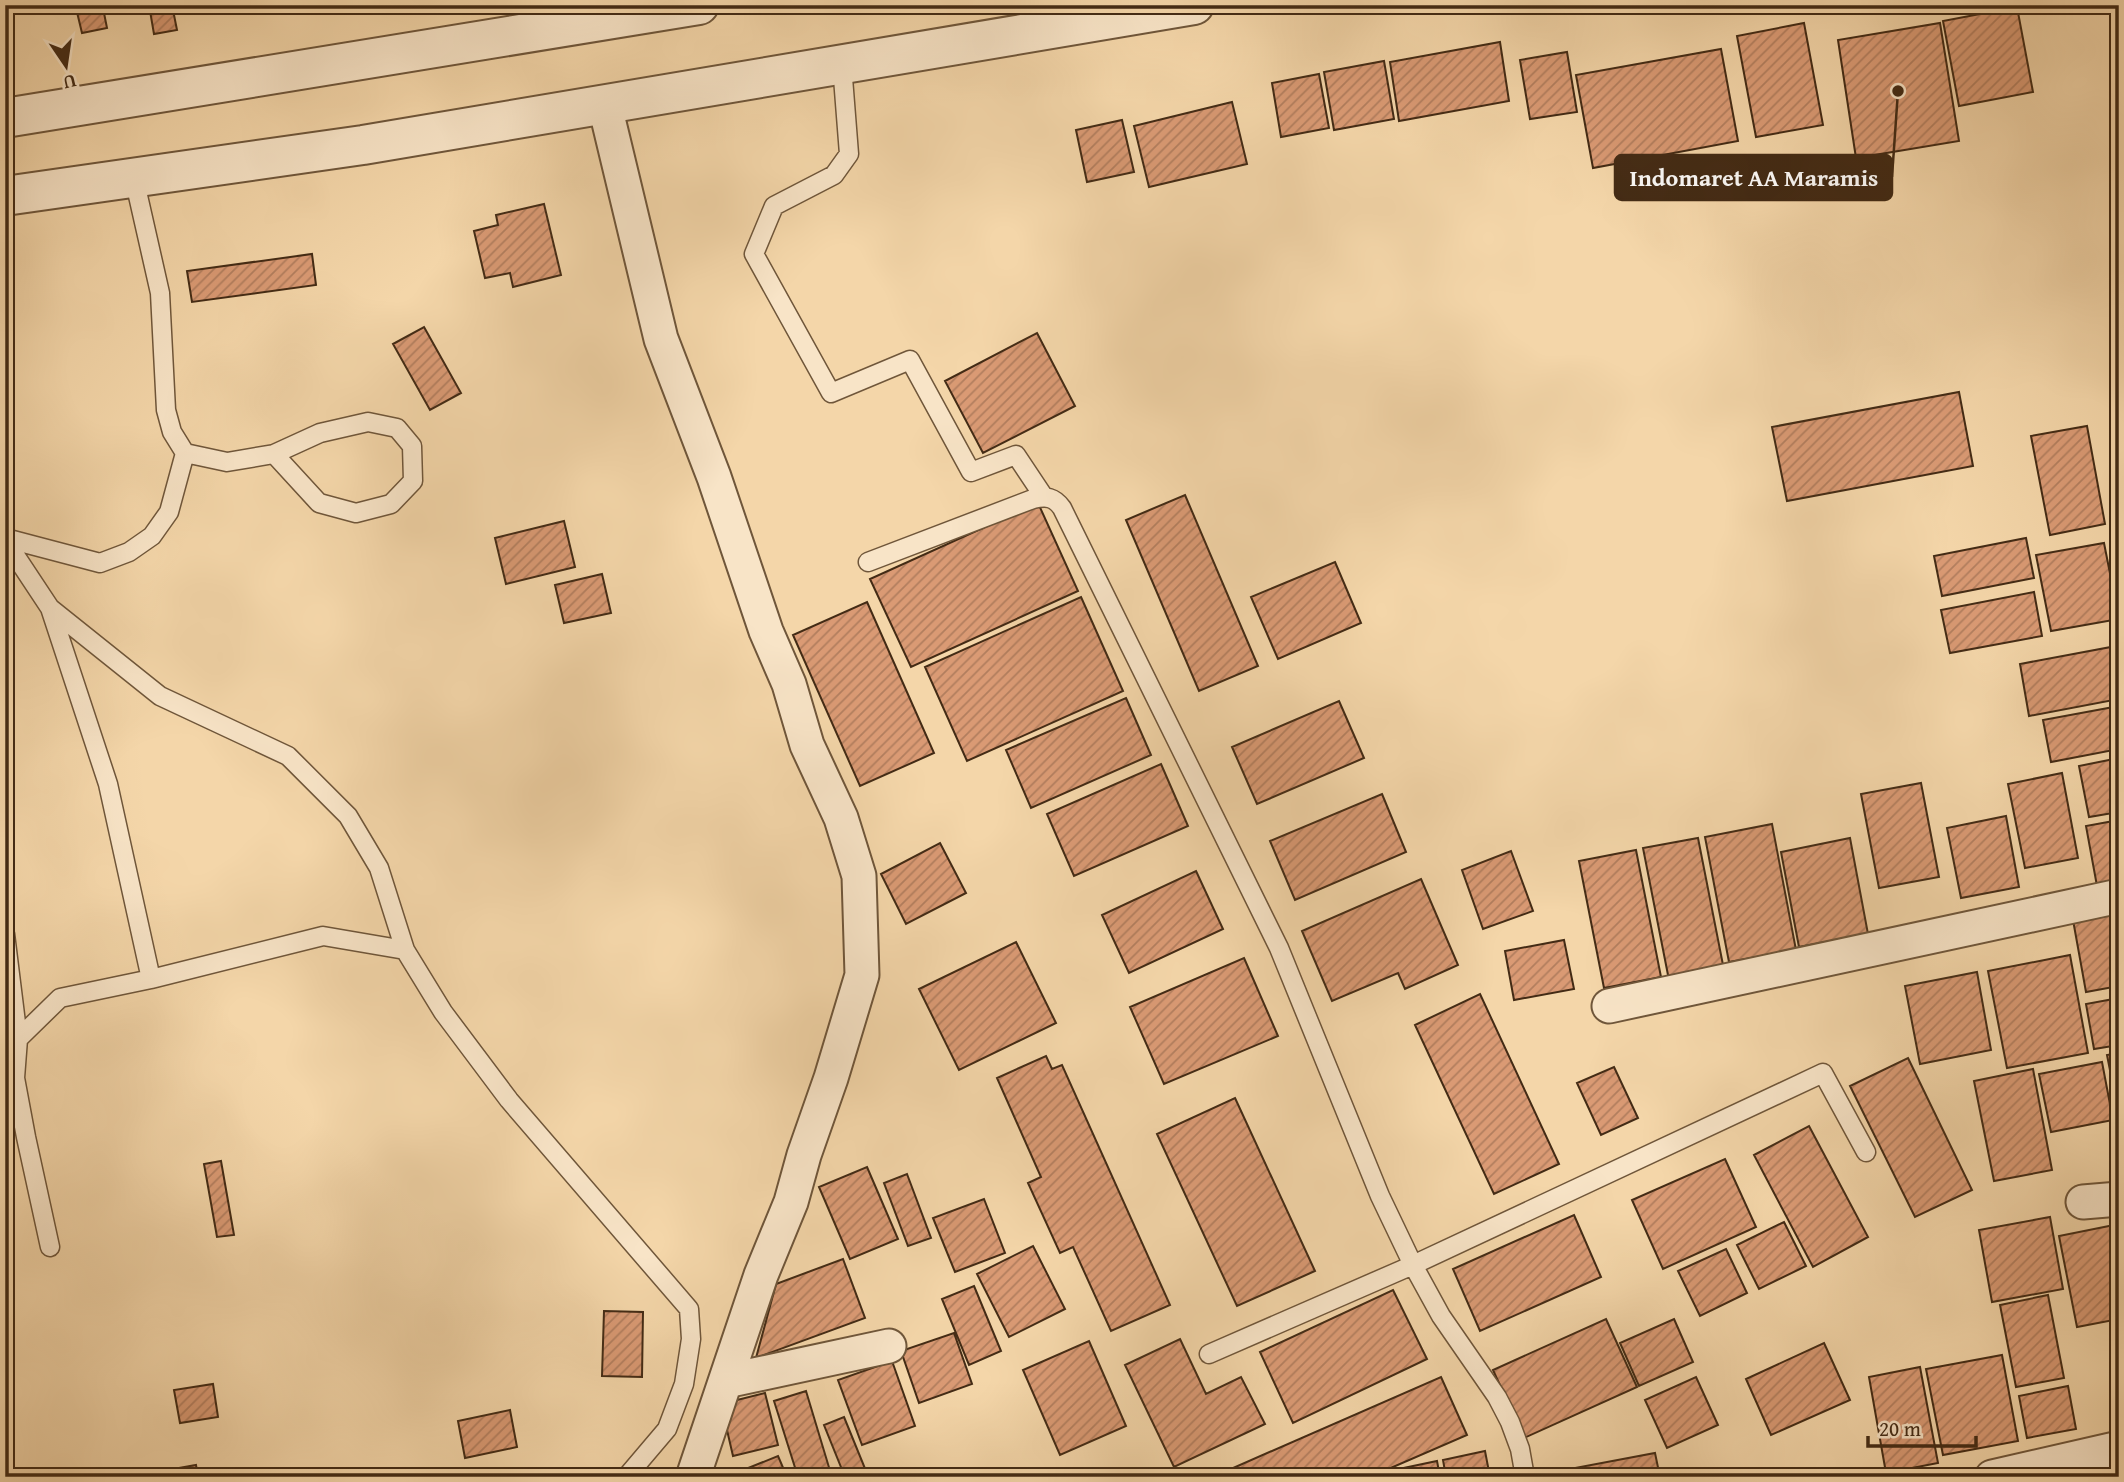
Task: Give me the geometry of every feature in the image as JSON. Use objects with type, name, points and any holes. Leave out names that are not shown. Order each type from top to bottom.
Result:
[{"type":"street","points":[[5,117],[699,5]]},
{"type":"street","points":[[5,196],[363,145],[1194,5]]},
{"type":"street","points":[[605,106],[661,339],[714,477],[766,631],[789,684],[807,745],[841,818],[859,876],[862,975],[791,1202],[761,1275],[693,1477]]},
{"type":"street","points":[[1609,1006],[2119,896]]},
{"type":"street","points":[[2083,1202],[2119,1199]]},
{"type":"street","points":[[726,1381],[889,1346]]},
{"type":"street","points":[[1992,1477],[2119,1448]]},
{"type":"lane","points":[[842,65],[849,154],[834,175],[774,205],[754,254],[831,393],[910,360],[971,472],[1016,455],[1044,497]]},
{"type":"lane","points":[[134,178],[160,293],[166,410],[172,432],[185,453],[227,462],[274,454],[320,433],[368,422],[397,428],[412,446],[413,481],[391,504],[356,513],[319,503],[274,454]]},
{"type":"lane","points":[[5,539],[100,563],[129,552],[152,536],[169,512],[185,453]]},
{"type":"lane","points":[[868,562],[1033,499],[1044,497],[1055,500],[1062,508],[1279,948],[1380,1196],[1413,1265],[1441,1316],[1497,1397],[1510,1422],[1520,1449],[1525,1477]]},
{"type":"lane","points":[[5,539],[50,608],[108,784],[151,979]]},
{"type":"lane","points":[[50,608],[160,696],[288,756],[348,816],[379,868],[405,950],[443,1012],[509,1100],[689,1309],[691,1339],[684,1384],[667,1429],[628,1475]]},
{"type":"lane","points":[[5,934],[18,1039],[15,1078],[50,1247]]},
{"type":"lane","points":[[18,1039],[60,998],[151,979],[323,936],[405,950]]},
{"type":"lane","points":[[1209,1354],[1413,1265],[1823,1073],[1866,1152]]},
{"type":"building","points":[[149,5],[172,5],[177,30],[154,34]]},
{"type":"building","points":[[260,5],[288,5],[261,10]]},
{"type":"building","points":[[2017,7],[2033,92],[1959,106],[1943,21]]},
{"type":"building","points":[[103,8],[107,28],[82,33],[77,12]]},
{"type":"building","points":[[1804,23],[1823,125],[1756,137],[1737,36]]},
{"type":"building","points":[[1940,23],[1959,141],[1856,158],[1838,40]]},
{"type":"building","points":[[1500,42],[1509,101],[1399,121],[1390,62]]},
{"type":"building","points":[[1721,49],[1738,141],[1593,168],[1576,75]]},
{"type":"building","points":[[1567,52],[1577,112],[1530,119],[1520,60]]},
{"type":"building","points":[[1384,61],[1394,119],[1334,130],[1324,72]]},
{"type":"building","points":[[1319,74],[1329,128],[1281,137],[1272,83]]},
{"type":"building","points":[[1232,102],[1247,164],[1149,187],[1134,126]]},
{"type":"building","points":[[1122,120],[1134,172],[1087,182],[1076,130]]},
{"type":"building","points":[[544,204],[561,275],[513,287],[510,273],[485,278],[474,231],[498,225],[496,215]]},
{"type":"building","points":[[312,254],[316,285],[192,302],[187,271]]},
{"type":"building","points":[[424,327],[461,393],[430,410],[393,344]]},
{"type":"building","points":[[1037,333],[1075,406],[983,453],[945,381]]},
{"type":"building","points":[[1959,392],[1973,466],[1787,501],[1772,427]]},
{"type":"building","points":[[2087,426],[2105,524],[2050,535],[2031,436]]},
{"type":"building","points":[[1185,495],[1258,666],[1199,691],[1126,520]]},
{"type":"building","points":[[1038,503],[1078,591],[911,667],[870,579]]},
{"type":"building","points":[[564,521],[575,567],[506,584],[495,538]]},
{"type":"building","points":[[2026,538],[2034,578],[1942,596],[1934,556]]},
{"type":"building","points":[[2104,543],[2119,619],[2051,631],[2036,555]]},
{"type":"building","points":[[1335,562],[1361,623],[1278,659],[1251,597]]},
{"type":"building","points":[[602,574],[611,613],[564,623],[555,585]]},
{"type":"building","points":[[2034,592],[2042,636],[1950,653],[1941,610]]},
{"type":"building","points":[[1081,597],[1123,691],[967,761],[925,667]]},
{"type":"building","points":[[867,602],[934,753],[860,786],[793,635]]},
{"type":"building","points":[[2111,647],[2119,699],[2029,716],[2020,664]]},
{"type":"building","points":[[1126,698],[1151,755],[1031,808],[1006,750]]},
{"type":"building","points":[[1339,701],[1364,758],[1257,804],[1232,747]]},
{"type":"building","points":[[2119,706],[2119,749],[2051,762],[2043,720]]},
{"type":"building","points":[[2119,758],[2119,812],[2089,817],[2079,766]]},
{"type":"building","points":[[1161,764],[1188,826],[1074,876],[1047,814]]},
{"type":"building","points":[[2062,773],[2078,858],[2025,868],[2008,784]]},
{"type":"building","points":[[1921,783],[1939,877],[1879,888],[1861,794]]},
{"type":"building","points":[[1382,794],[1406,852],[1295,900],[1270,841]]},
{"type":"building","points":[[2006,816],[2019,887],[1961,898],[1947,828]]},
{"type":"building","points":[[2119,820],[2119,882],[2097,886],[2086,826]]},
{"type":"building","points":[[1772,824],[1796,950],[1729,962],[1705,837]]},
{"type":"building","points":[[1698,838],[1724,970],[1669,980],[1643,848]]},
{"type":"building","points":[[1850,838],[1868,934],[1799,947],[1781,852]]},
{"type":"building","points":[[940,843],[966,893],[906,924],[881,874]]},
{"type":"building","points":[[1636,850],[1661,977],[1604,988],[1579,861]]},
{"type":"building","points":[[1511,851],[1533,911],[1483,929],[1462,870]]},
{"type":"building","points":[[1196,871],[1223,929],[1129,973],[1102,915]]},
{"type":"building","points":[[1421,879],[1458,965],[1405,989],[1398,973],[1332,1001],[1302,931]]},
{"type":"building","points":[[2119,912],[2119,986],[2086,992],[2073,920]]},
{"type":"building","points":[[1564,940],[1574,989],[1514,1000],[1505,951]]},
{"type":"building","points":[[1016,942],[1056,1023],[959,1070],[919,989]]},
{"type":"building","points":[[2070,955],[2088,1053],[2007,1068],[1988,971]]},
{"type":"building","points":[[1244,958],[1278,1036],[1164,1084],[1130,1007]]},
{"type":"building","points":[[1977,972],[1991,1050],[1920,1064],[1905,986]]},
{"type":"building","points":[[1480,994],[1559,1164],[1494,1194],[1415,1025]]},
{"type":"building","points":[[2119,998],[2119,1045],[2094,1049],[2086,1004]]},
{"type":"building","points":[[2119,1053],[2119,1116],[2107,1055]]},
{"type":"building","points":[[1046,1056],[1052,1069],[1062,1065],[1170,1305],[1111,1331],[1073,1247],[1060,1253],[1028,1183],[1041,1177],[997,1078]]},
{"type":"building","points":[[1908,1058],[1972,1190],[1915,1217],[1850,1086]]},
{"type":"building","points":[[2102,1062],[2113,1120],[2051,1132],[2039,1074]]},
{"type":"building","points":[[1614,1067],[1638,1118],[1601,1135],[1577,1083]]},
{"type":"building","points":[[2033,1069],[2052,1170],[1994,1181],[1974,1081]]},
{"type":"building","points":[[1235,1098],[1315,1271],[1237,1306],[1157,1134]]},
{"type":"building","points":[[1809,1126],[1868,1237],[1813,1267],[1754,1155]]},
{"type":"building","points":[[1725,1159],[1756,1227],[1663,1269],[1632,1200]]},
{"type":"building","points":[[221,1161],[234,1235],[217,1237],[204,1164]]},
{"type":"building","points":[[867,1167],[898,1239],[850,1259],[819,1187]]},
{"type":"building","points":[[907,1174],[931,1238],[908,1246],[884,1183]]},
{"type":"building","points":[[984,1199],[1005,1253],[955,1272],[933,1218]]},
{"type":"building","points":[[1574,1215],[1601,1277],[1480,1331],[1453,1269]]},
{"type":"building","points":[[2050,1217],[2063,1289],[1992,1302],[1979,1230]]},
{"type":"building","points":[[1784,1222],[1806,1266],[1759,1289],[1737,1245]]},
{"type":"building","points":[[2119,1224],[2119,1319],[2077,1327],[2059,1236]]},
{"type":"building","points":[[1033,1246],[1065,1309],[1009,1337],[977,1274]]},
{"type":"building","points":[[1726,1249],[1747,1293],[1700,1316],[1678,1271]]},
{"type":"building","points":[[843,1259],[865,1318],[756,1358],[776,1284]]},
{"type":"building","points":[[974,1286],[1001,1351],[969,1365],[942,1299]]},
{"type":"building","points":[[1393,1290],[1427,1359],[1293,1423],[1260,1352]]},
{"type":"building","points":[[2048,1295],[2064,1378],[2016,1387],[2000,1305]]},
{"type":"building","points":[[604,1311],[643,1312],[642,1377],[602,1376]]},
{"type":"building","points":[[1606,1319],[1637,1387],[1524,1438],[1493,1370]]},
{"type":"building","points":[[1674,1319],[1693,1362],[1639,1386],[1620,1343]]},
{"type":"building","points":[[954,1333],[972,1384],[919,1403],[901,1351]]},
{"type":"building","points":[[1180,1339],[1206,1394],[1241,1377],[1265,1424],[1174,1467],[1125,1365]]},
{"type":"building","points":[[1089,1341],[1126,1426],[1060,1455],[1023,1370]]},
{"type":"building","points":[[1824,1343],[1850,1400],[1771,1435],[1746,1379]]},
{"type":"building","points":[[2002,1355],[2018,1441],[1943,1455],[1926,1369]]},
{"type":"building","points":[[892,1361],[915,1426],[862,1445],[838,1380]]},
{"type":"building","points":[[1920,1367],[1938,1463],[1886,1473],[1869,1377]]},
{"type":"building","points":[[1441,1377],[1467,1435],[1370,1477],[1237,1477],[1233,1468]]},
{"type":"building","points":[[1696,1377],[1718,1425],[1667,1448],[1645,1400]]},
{"type":"building","points":[[213,1384],[218,1417],[180,1423],[174,1390]]},
{"type":"building","points":[[2068,1386],[2076,1429],[2027,1438],[2019,1396]]},
{"type":"building","points":[[806,1391],[831,1474],[822,1477],[798,1477],[774,1401]]},
{"type":"building","points":[[765,1393],[778,1445],[733,1456],[721,1404]]},
{"type":"building","points":[[510,1410],[517,1447],[465,1458],[458,1421]]},
{"type":"building","points":[[844,1417],[866,1471],[852,1477],[845,1477],[824,1425]]},
{"type":"building","points":[[1485,1451],[1490,1477],[1446,1477],[1443,1460]]},
{"type":"building","points":[[1655,1453],[1660,1477],[1577,1477],[1575,1468]]},
{"type":"building","points":[[778,1456],[787,1477],[726,1477]]},
{"type":"building","points":[[1437,1461],[1440,1477],[1390,1477],[1389,1471]]},
{"type":"building","points":[[196,1465],[198,1477],[135,1476]]},
{"type":"place","name":"Indomaret AA Maramis","points":[[1898,91]]}]
